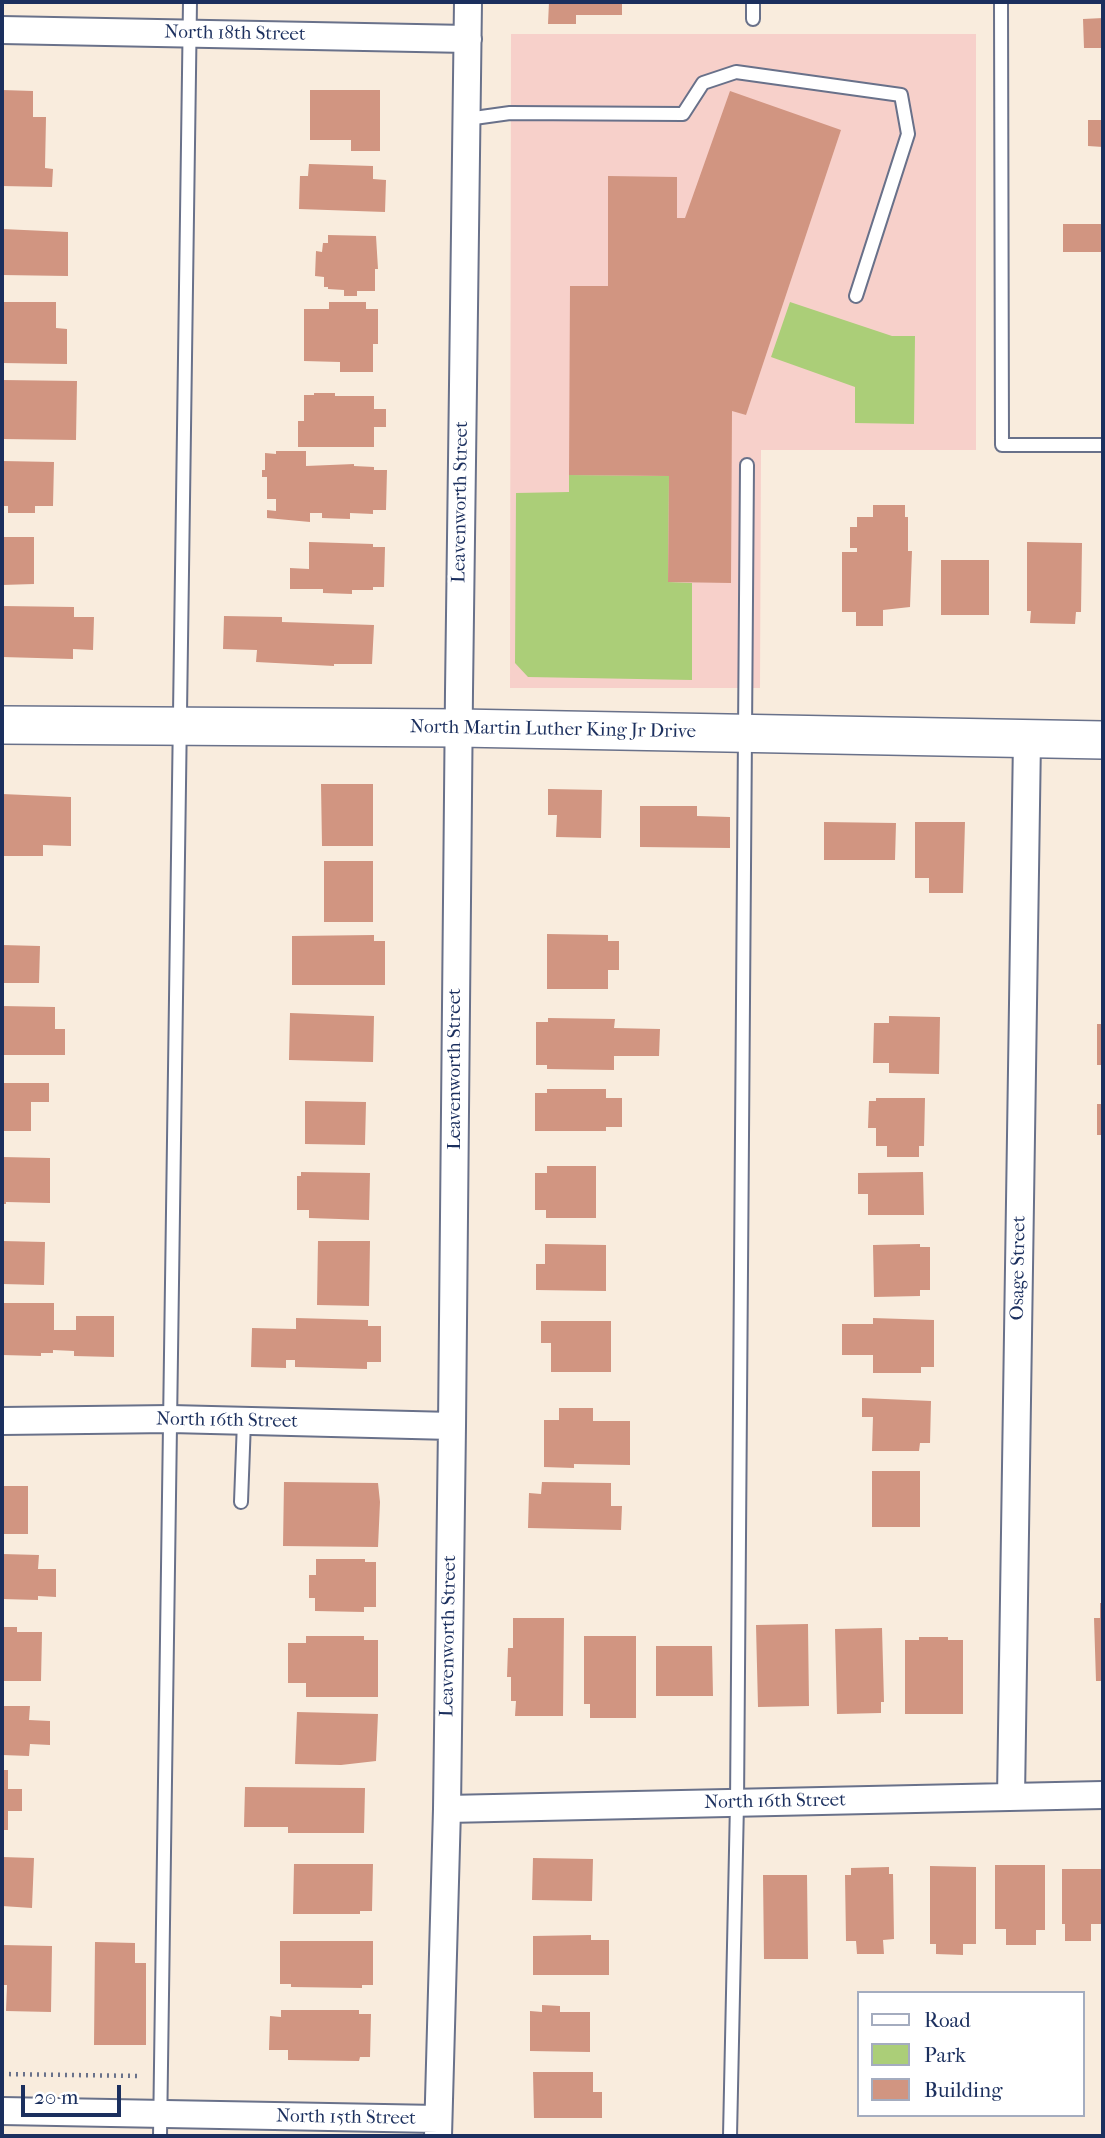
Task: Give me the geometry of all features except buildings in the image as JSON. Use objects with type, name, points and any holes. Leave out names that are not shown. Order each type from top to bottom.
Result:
[{"type":"street","name":"Leavenworth Street","points":[[438,2128],[447,1809],[468,2]]},
{"type":"street","name":"North 18th Street","points":[[2,30],[468,39]]},
{"type":"street","name":"North Martin Luther King Jr Drive","points":[[2,725],[458,728],[1103,740]]},
{"type":"street","name":"Osage Street","points":[[1011,1797],[1027,739]]},
{"type":"street","name":"North 16th Street","points":[[2,1421],[172,1419],[452,1426]]},
{"type":"street","name":"North 16th Street","points":[[447,1809],[1103,1796]]},
{"type":"street","name":"North 15th Street","points":[[2,2111],[160,2125],[438,2128]]},
{"type":"lane","points":[[160,2125],[190,2]]},
{"type":"lane","points":[[753,2],[753,19]]},
{"type":"lane","points":[[1001,2],[1002,445],[1103,445]]},
{"type":"lane","points":[[467,119],[510,113],[683,114],[703,83],[736,72],[901,95],[908,134],[856,296]]},
{"type":"lane","points":[[730,2136],[737,1803],[747,466]]},
{"type":"lane","points":[[242,1502],[244,1421]]},
{"type":"path","points":[[2,2074],[161,2076]]},
{"type":"shaded area","points":[[511,34],[976,34],[976,450],[761,450],[760,688],[510,688]]},
{"type":"green space","points":[[790,302],[892,336],[915,336],[914,424],[855,423],[855,387],[771,357]]},
{"type":"green space","points":[[569,475],[669,476],[668,582],[692,583],[692,680],[528,677],[515,663],[516,493],[569,492]]}]
